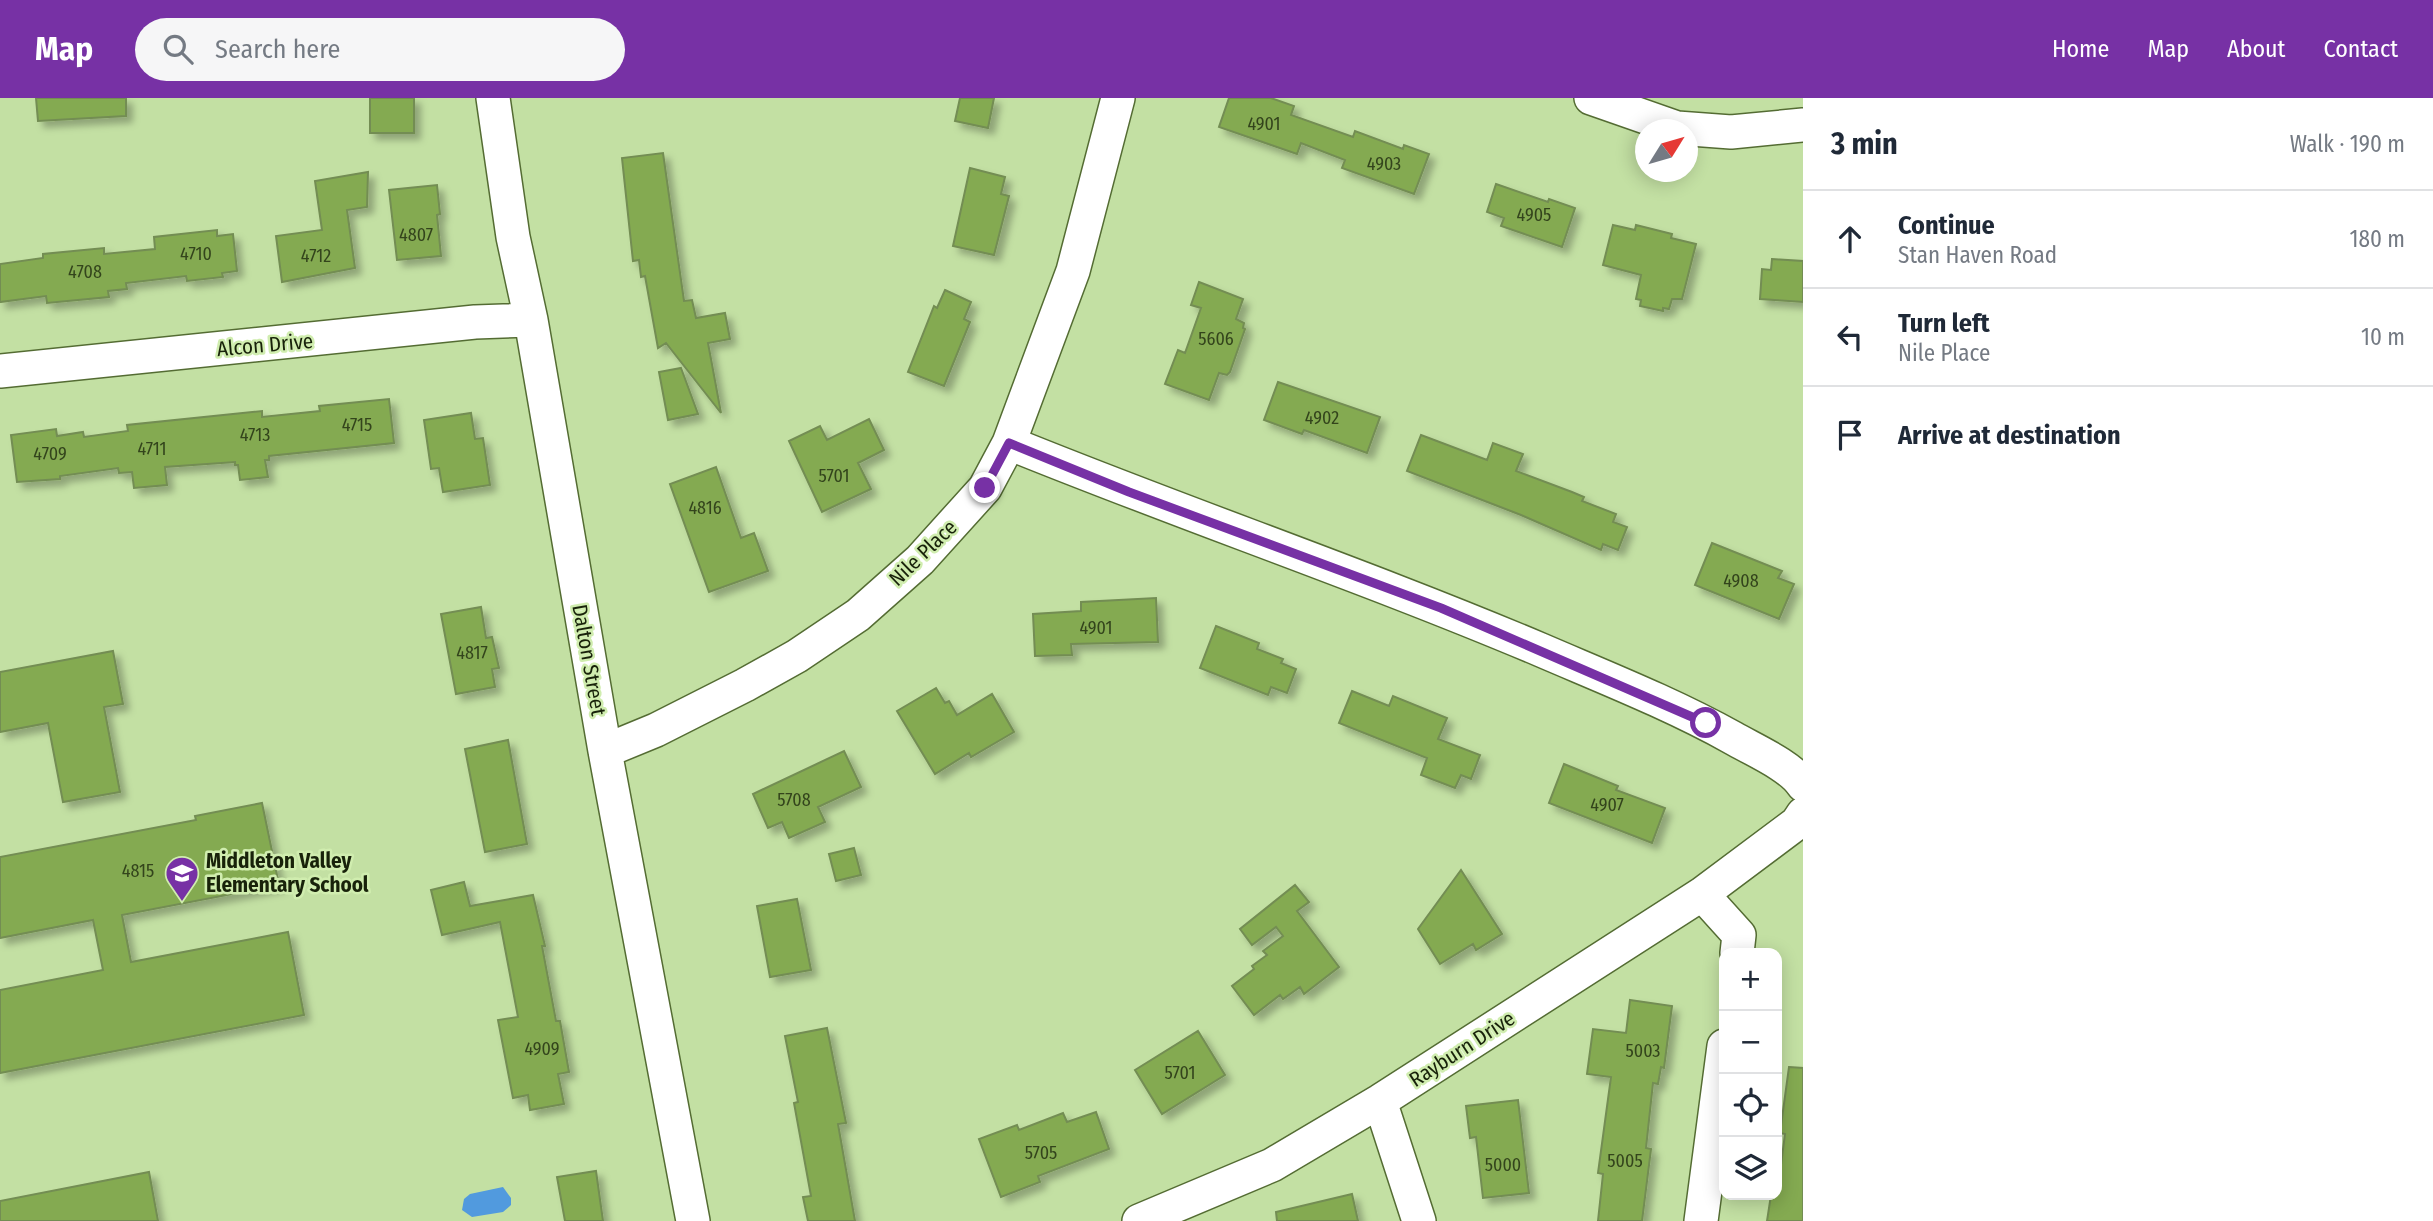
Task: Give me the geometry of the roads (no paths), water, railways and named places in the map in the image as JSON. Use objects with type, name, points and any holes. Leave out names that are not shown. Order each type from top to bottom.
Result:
[{"type":"street","name":"Dalton Street","points":[[493,98],[513,237],[531,320],[605,751],[693,1221]]},
{"type":"street","name":"Nile Place","points":[[605,751],[656,730],[745,685],[797,656],[858,615],[920,560],[985,488],[1009,443],[1073,271],[1118,98]]},
{"type":"street","points":[[1591,98],[1677,128],[1731,132],[1803,125]]},
{"type":"street","name":"Alcon Drive","points":[[0,370],[475,322],[531,320]]},
{"type":"street","points":[[1009,443],[1129,492],[1441,608],[1634,690],[1706,723],[1776,763],[1799,779],[1803,785]]},
{"type":"street","name":"Rayburn Drive","points":[[1139,1221],[1272,1165],[1380,1101],[1702,894],[1768,846],[1797,823],[1803,814]]},
{"type":"street","points":[[1702,894],[1739,934],[1738,948]]},
{"type":"street","points":[[1701,1221],[1720,1074]]},
{"type":"street","points":[[1380,1101],[1419,1221]]},
{"type":"water","points":[[503,1187],[511,1198],[511,1205],[503,1212],[472,1217],[462,1210],[464,1199],[470,1194]]},
{"type":"place","name":"Middleton Valley Elementary School","points":[[182,903]]}]
